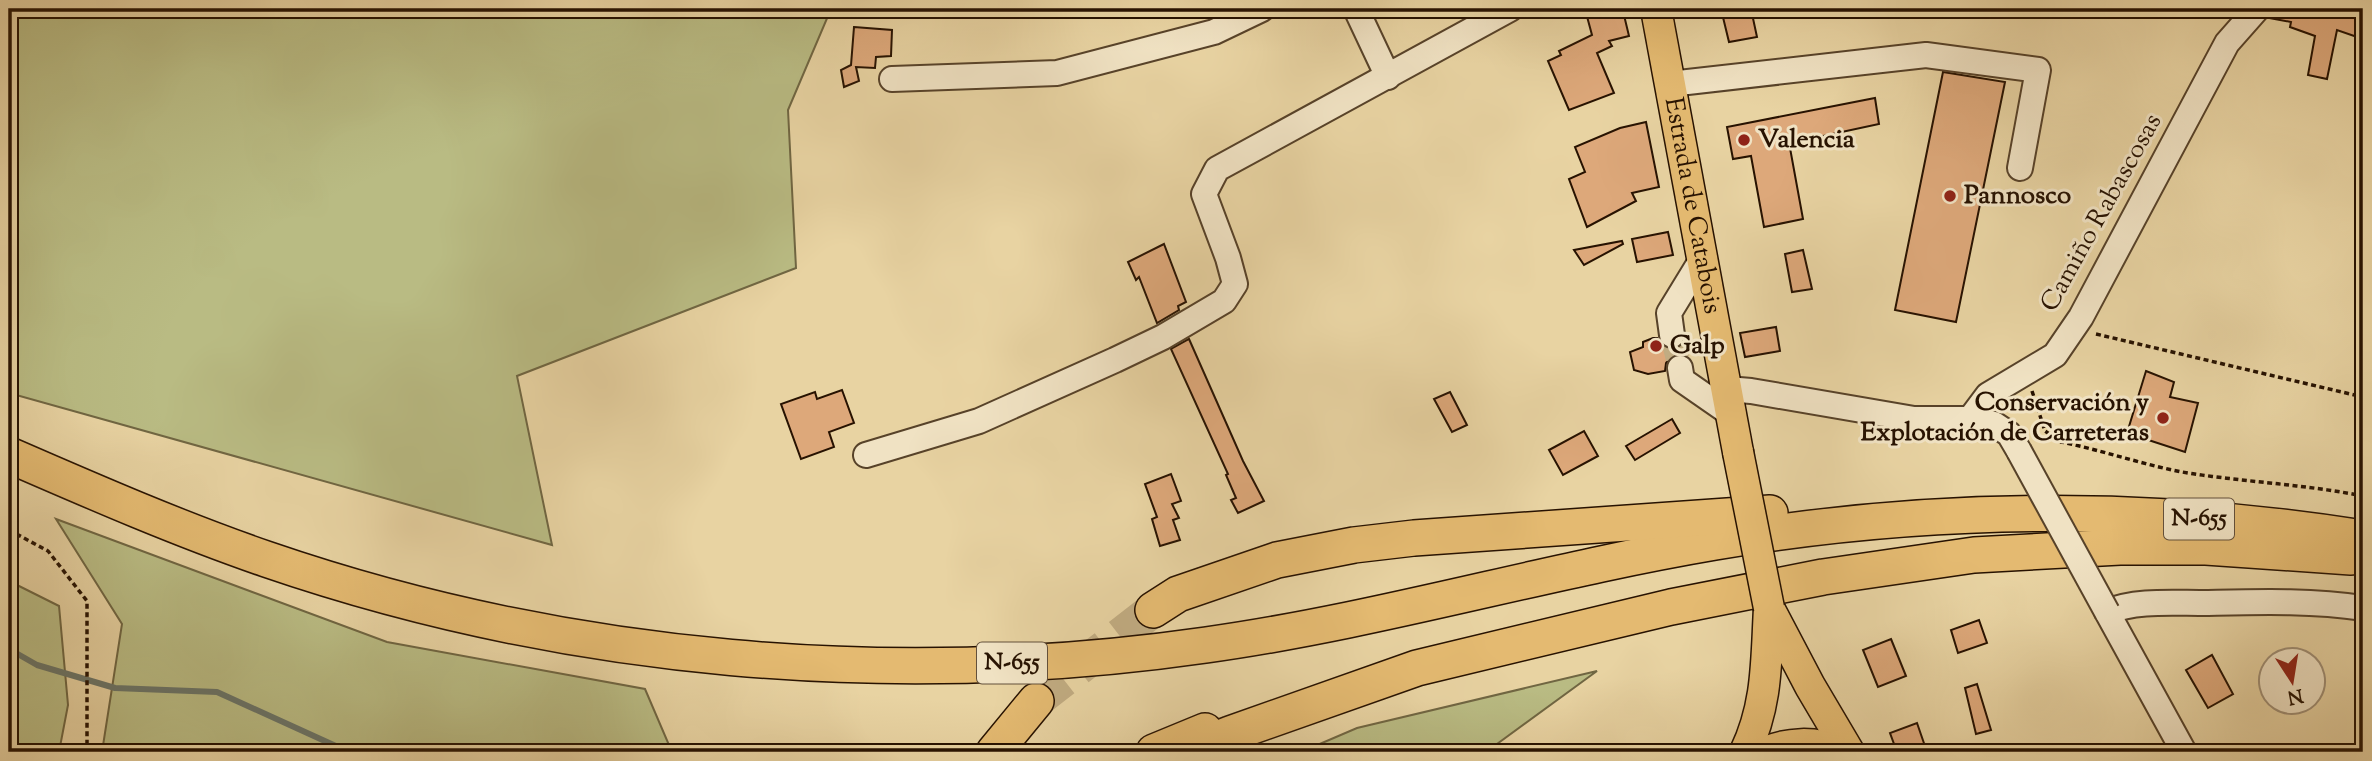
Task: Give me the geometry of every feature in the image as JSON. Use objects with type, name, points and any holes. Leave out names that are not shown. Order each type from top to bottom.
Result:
[{"type":"highway","name":"N-655","points":[[9,455],[129,506],[268,559],[421,604],[553,633],[662,650],[766,660],[891,666],[1044,662],[1197,646],[1353,619],[1716,542],[1832,526],[1923,518],[2099,513],[2302,528],[2363,538]]},
{"type":"highway","points":[[1153,610],[1178,594],[1277,560],[1354,545],[1880,505],[1970,503],[2034,514]]},
{"type":"highway","points":[[1154,752],[1230,721],[1417,668],[1671,607],[1824,577],[1974,555],[2120,547],[2206,547],[2363,559]]},
{"type":"highway","points":[[1185,752],[1417,668]]},
{"type":"highway","points":[[994,752],[1035,701]]},
{"type":"main road","name":"Estrada de Catabois","points":[[1656,9],[1769,608]]},
{"type":"main road","points":[[1745,752],[1758,722],[1764,699],[1769,608]]},
{"type":"main road","points":[[1769,608],[1849,752]]},
{"type":"main road","points":[[1765,752],[1781,746],[1807,744],[1838,752]]},
{"type":"street","points":[[892,79],[1057,73],[1214,32],[1262,9]]},
{"type":"street","points":[[1356,9],[1388,77]]},
{"type":"street","points":[[866,455],[979,421],[1127,354],[1224,301],[1235,284],[1205,194],[1217,169],[1510,9]]},
{"type":"street","name":"Camiño Rabascosas","points":[[1970,419],[1988,395],[2056,355],[2074,328],[2227,43],[2257,9]]},
{"type":"street","points":[[1670,84],[1926,55],[2038,70],[2020,169]]},
{"type":"street","points":[[1672,335],[1669,313],[1702,259]]},
{"type":"street","points":[[1679,368],[1682,380],[1729,401],[1751,391],[1914,419],[1970,419],[1994,424],[2009,434],[2184,752]]},
{"type":"street","points":[[2107,612],[2119,607],[2181,603],[2337,604],[2363,608]]},
{"type":"path","points":[[2074,328],[2363,397]]},
{"type":"path","points":[[2026,372],[2045,431],[2061,442],[2179,471],[2320,488],[2363,496]]},
{"type":"path","points":[[9,530],[48,551],[87,601],[87,744],[84,752]]},
{"type":"green space","points":[[9,9],[831,9],[788,110],[796,268],[517,376],[552,545],[9,393]]},
{"type":"green space","points":[[56,519],[387,642],[645,689],[672,752],[102,752],[122,624]]},
{"type":"green space","points":[[9,581],[59,606],[68,705],[59,752],[9,752]]},
{"type":"green space","points":[[1597,671],[1486,752],[1301,752],[1357,728]]},
{"type":"building","points":[[1585,9],[1594,9],[1598,17],[1623,11],[1629,36],[1609,41],[1612,46],[1597,53],[1614,93],[1569,110],[1548,61],[1561,55],[1559,51],[1592,35]]},
{"type":"building","points":[[1721,9],[1751,9],[1757,37],[1729,42]]},
{"type":"building","points":[[2271,9],[2347,9],[2363,15],[2363,39],[2337,30],[2327,79],[2308,75],[2315,36],[2290,27],[2291,22],[2269,18]]},
{"type":"building","points":[[854,27],[892,30],[891,56],[876,57],[875,68],[856,67],[859,81],[844,87],[841,70],[851,65]]},
{"type":"building","name":"Pannosco","points":[[1943,72],[2005,82],[1956,322],[1895,310]]},
{"type":"building","points":[[1875,98],[1879,124],[1823,136],[1824,141],[1790,148],[1803,219],[1764,227],[1751,156],[1733,159],[1727,127]]},
{"type":"building","points":[[1646,122],[1659,187],[1632,193],[1636,201],[1587,227],[1569,179],[1585,172],[1575,147],[1620,128]]},
{"type":"building","points":[[1668,232],[1673,255],[1637,262],[1632,239]]},
{"type":"building","points":[[1622,241],[1623,244],[1584,265],[1574,250]]},
{"type":"building","points":[[1164,244],[1186,302],[1178,306],[1179,310],[1157,323],[1139,277],[1136,280],[1128,262]]},
{"type":"building","points":[[1803,250],[1812,289],[1792,292],[1785,254]]},
{"type":"building","points":[[1776,327],[1780,351],[1745,357],[1740,333]]},
{"type":"building","points":[[1657,338],[1667,349],[1680,347],[1681,354],[1670,357],[1665,371],[1648,374],[1634,370],[1630,352],[1643,347],[1643,342]]},
{"type":"building","points":[[1189,339],[1243,461],[1264,501],[1238,513],[1231,500],[1236,498],[1226,475],[1228,474],[1171,349]]},
{"type":"building","name":"Conservación y Explotación de Carreteras","points":[[2146,371],[2174,382],[2170,397],[2198,403],[2185,452],[2127,433]]},
{"type":"building","points":[[842,390],[854,423],[829,432],[834,447],[801,459],[781,404],[815,392],[817,399]]},
{"type":"building","points":[[1450,392],[1467,425],[1452,432],[1434,399]]},
{"type":"building","points":[[1672,419],[1680,433],[1635,460],[1626,446]]},
{"type":"building","points":[[1584,431],[1598,456],[1563,475],[1549,450]]},
{"type":"building","points":[[1171,474],[1181,501],[1172,504],[1179,518],[1173,520],[1180,540],[1160,546],[1152,519],[1157,517],[1145,484]]},
{"type":"building","points":[[1979,620],[1987,643],[1958,653],[1951,630]]},
{"type":"building","points":[[1891,639],[1906,676],[1878,687],[1863,650]]},
{"type":"building","points":[[2212,655],[2233,694],[2208,708],[2186,670]]},
{"type":"building","points":[[1977,684],[1991,730],[1976,734],[1965,688]]},
{"type":"building","points":[[1917,723],[1927,752],[1897,752],[1890,733]]},
{"type":"waterway","points":[[9,649],[37,665],[115,688],[217,692],[349,752]]},
{"type":"tunnel","points":[[1672,335],[1680,368]]},
{"type":"tunnel","points":[[1036,701],[1153,610]]},
{"type":"place","name":"Valencia","points":[[1744,140]]},
{"type":"place","name":"Pannosco","points":[[1950,196]]},
{"type":"place","name":"Galp","points":[[1656,346]]},
{"type":"place","name":"Conservación y Explotación de Carreteras","points":[[2163,418]]}]
